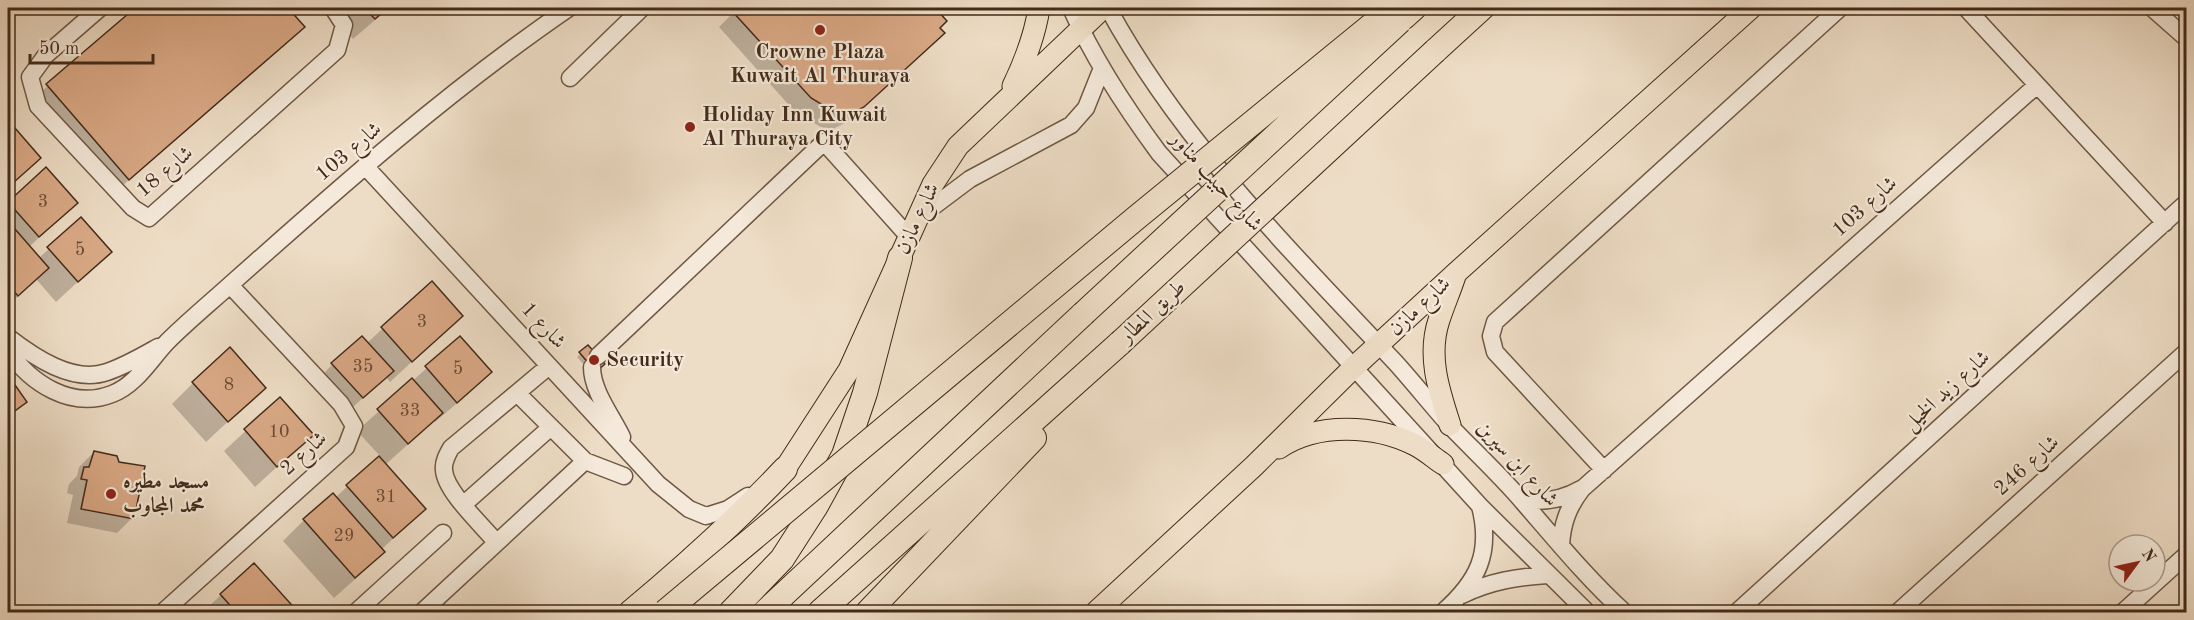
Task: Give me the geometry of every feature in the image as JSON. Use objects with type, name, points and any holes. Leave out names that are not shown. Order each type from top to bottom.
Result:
[{"type":"highway","name":"طريق المطار","points":[[820,612],[1118,345],[1482,8]]},
{"type":"highway","points":[[765,612],[1083,314],[1401,11]]},
{"type":"highway","points":[[665,612],[1136,218],[1401,11]]},
{"type":"highway","points":[[731,612],[782,559],[816,506],[844,455],[908,238]]},
{"type":"highway","points":[[868,612],[1001,475],[1118,345]]},
{"type":"highway","points":[[631,612],[699,555],[785,469]]},
{"type":"main road","points":[[1007,99],[1025,62],[1039,8]]},
{"type":"main road","name":"شارع مازن","points":[[785,469],[849,370],[933,184],[958,146],[1103,8]]},
{"type":"main road","name":"شارع مازن","points":[[1096,612],[1254,466],[1353,368],[1456,273],[1751,8]]},
{"type":"main road","points":[[1450,425],[1434,371],[1434,344],[1438,320],[1456,273]]},
{"type":"main road","points":[[1254,466],[1286,444],[1322,431],[1354,429],[1386,434],[1416,446],[1443,464]]},
{"type":"street","name":"شارع 18","points":[[100,8],[46,55],[30,77],[38,106],[133,208],[148,218],[337,50],[344,25],[333,8]]},
{"type":"street","name":"شارع 103","points":[[8,350],[37,381],[60,395],[88,400],[113,394],[138,376],[167,342],[365,166],[515,45],[569,8]]},
{"type":"street","points":[[570,78],[642,8]]},
{"type":"street","name":"شارع حبيب مناور","points":[[1071,8],[1102,68],[1129,113],[1159,153],[1353,368]]},
{"type":"street","name":"شارع حبيب مناور","points":[[1108,8],[1135,55],[1193,136],[1258,215],[1378,346]]},
{"type":"street","points":[[1604,470],[1495,352],[1491,336],[1495,322],[1840,8]]},
{"type":"street","points":[[1966,8],[2165,223]]},
{"type":"street","points":[[2153,8],[2187,38]]},
{"type":"street","points":[[630,454],[596,389],[592,377],[595,362],[824,142],[908,238],[970,179],[1071,125],[1086,108],[1102,68]]},
{"type":"street","name":"شارع 103","points":[[1561,546],[1569,509],[1582,489],[2037,84]]},
{"type":"street","name":"شارع 1","points":[[365,166],[658,484],[689,509],[706,516],[728,509],[785,469]]},
{"type":"street","name":"شارع زيد الخيل","points":[[1737,612],[2187,203]]},
{"type":"street","name":"شارع 2","points":[[171,610],[346,447],[354,426],[341,404],[230,285]]},
{"type":"street","name":"شارع 103","points":[[8,337],[49,364],[88,375],[105,373],[167,342]]},
{"type":"street","name":"شارع ابن سيرين","points":[[1378,346],[1522,500],[1599,590],[1624,612]]},
{"type":"street","name":"شارع 246","points":[[1899,612],[2187,352]]},
{"type":"street","points":[[496,542],[446,480],[444,472],[446,455],[458,442],[549,366]]},
{"type":"street","points":[[1353,368],[1480,506],[1587,612]]},
{"type":"street","points":[[517,393],[585,461],[624,476]]},
{"type":"street","points":[[464,504],[551,427]]},
{"type":"street","points":[[422,612],[585,461]]},
{"type":"street","name":"شارع 103","points":[[1522,500],[1533,502],[1555,500],[1582,489]]},
{"type":"street","points":[[1443,612],[1461,596],[1472,581],[1483,552],[1484,521],[1480,506]]},
{"type":"street","points":[[356,612],[443,533]]},
{"type":"street","points":[[2123,612],[2187,555]]},
{"type":"street","points":[[1461,596],[1481,586],[1502,580],[1548,575]]},
{"type":"building","points":[[135,8],[288,8],[305,27],[129,180],[46,84]]},
{"type":"building","points":[[364,8],[388,8],[375,19]]},
{"type":"building","points":[[736,8],[935,8],[947,21],[940,28],[945,33],[864,107],[849,115],[836,113],[811,98],[732,11]]},
{"type":"building","points":[[8,120],[41,158],[13,183],[8,176]]},
{"type":"building","points":[[46,167],[78,203],[39,237],[8,202]]},
{"type":"building","points":[[81,217],[112,252],[78,282],[47,247]]},
{"type":"building","points":[[8,221],[49,268],[18,296],[8,284]]},
{"type":"building","points":[[432,281],[463,316],[412,362],[381,327]]},
{"type":"building","points":[[362,336],[394,371],[363,398],[331,363]]},
{"type":"building","points":[[460,336],[492,372],[457,403],[425,366]]},
{"type":"building","name":"Security","points":[[588,345],[605,364],[596,372],[579,352]]},
{"type":"building","points":[[230,347],[266,388],[228,422],[192,382]]},
{"type":"building","points":[[8,375],[27,402],[8,416]]},
{"type":"building","points":[[412,378],[443,413],[408,444],[377,409]]},
{"type":"building","points":[[280,397],[314,435],[277,467],[244,429]]},
{"type":"building","name":"مسجد مطيره محمد المجاوب","points":[[94,451],[117,456],[119,462],[145,466],[134,519],[81,509],[87,480],[81,479],[84,467],[89,467]]},
{"type":"building","points":[[379,456],[426,509],[393,538],[346,485]]},
{"type":"building","points":[[333,493],[385,552],[355,578],[303,519]]},
{"type":"building","points":[[254,563],[298,612],[236,612],[220,594]]},
{"type":"place","name":"Crowne Plaza Kuwait Al Thuraya","points":[[820,30]]},
{"type":"place","name":"Holiday Inn Kuwait Al Thuraya City","points":[[690,127]]},
{"type":"place","name":"Security","points":[[594,360]]},
{"type":"place","name":"مسجد مطيره محمد المجاوب","points":[[111,494]]}]
